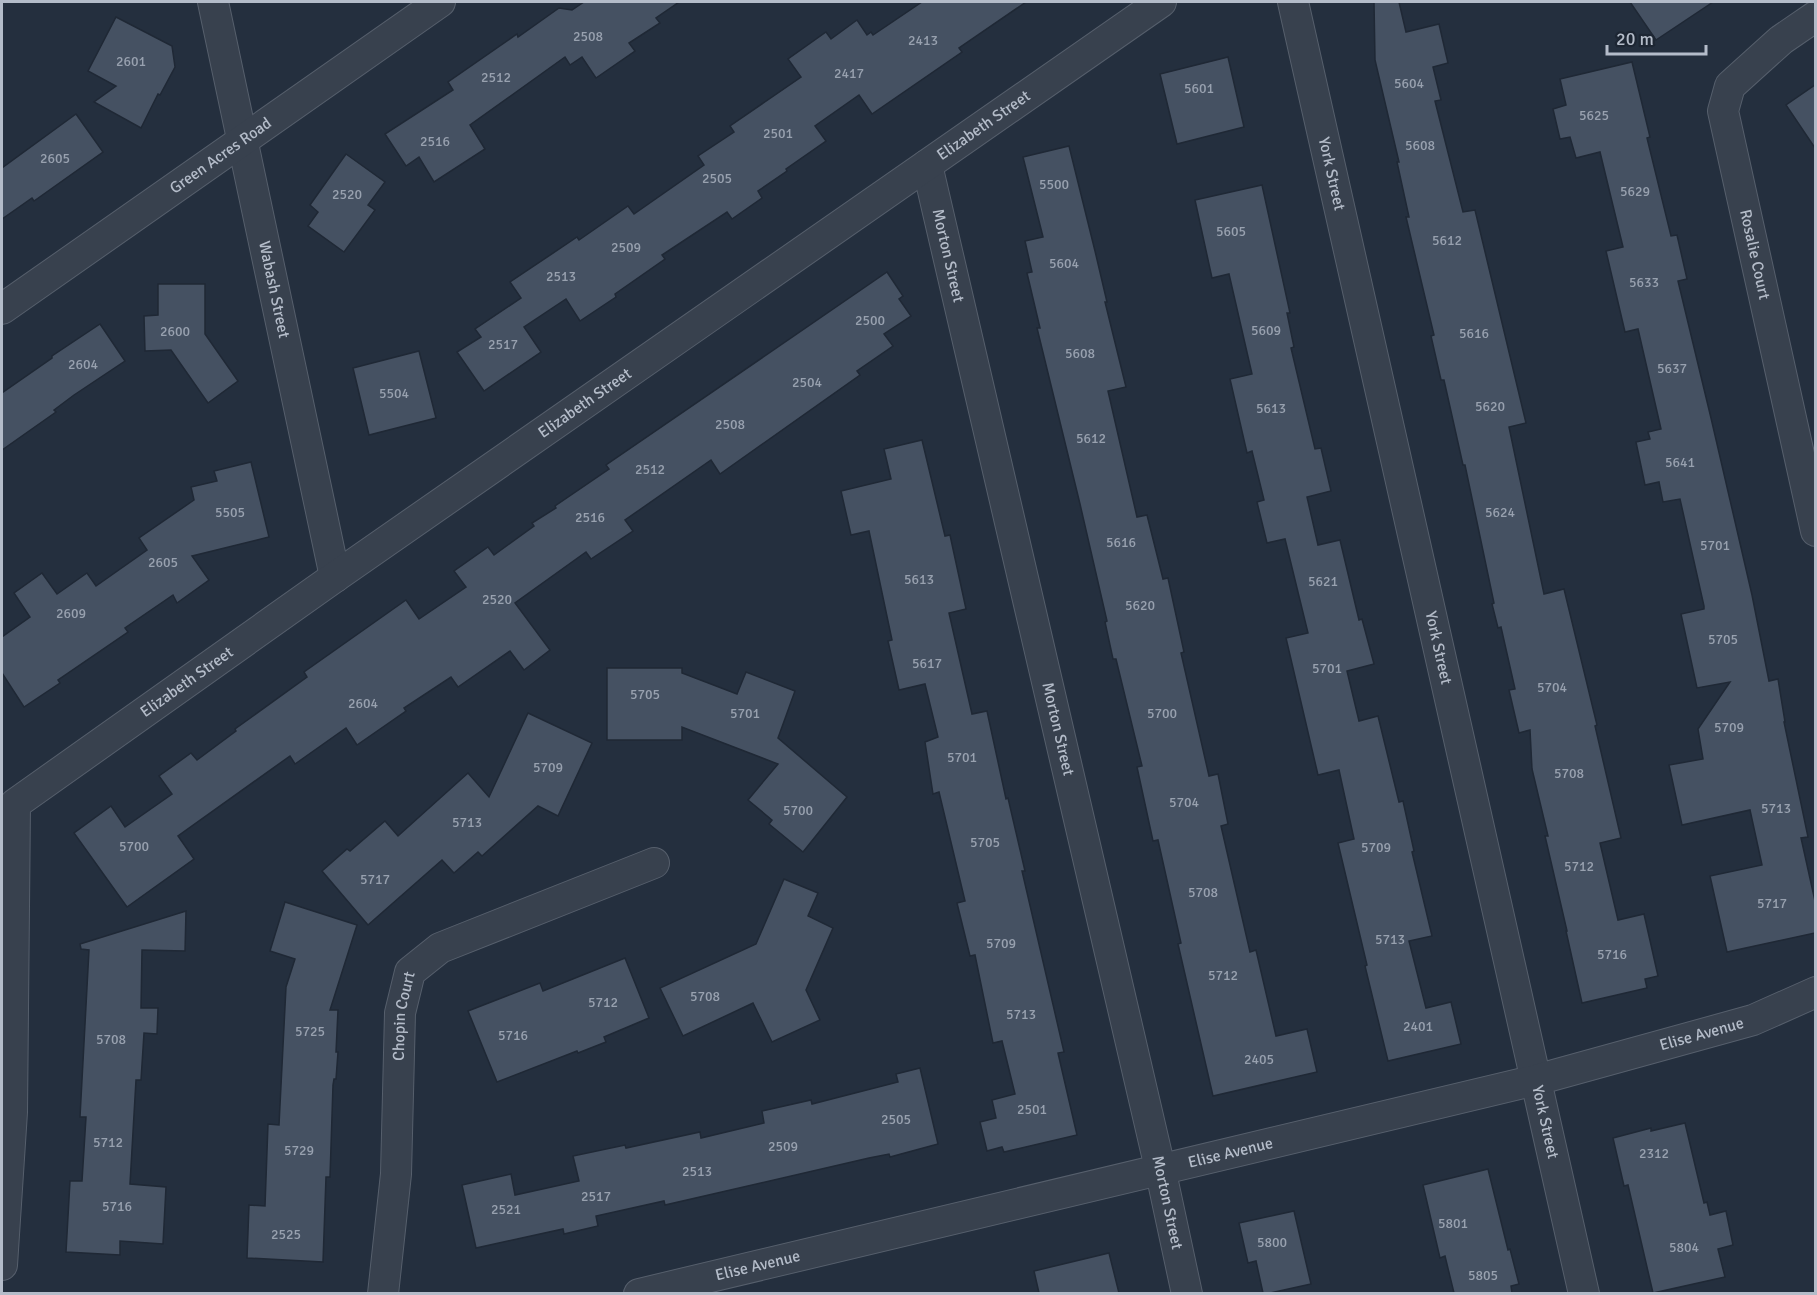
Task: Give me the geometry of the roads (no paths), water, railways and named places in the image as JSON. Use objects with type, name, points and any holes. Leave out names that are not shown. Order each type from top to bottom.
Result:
[{"type":"street","name":"Wabash Street","points":[[213,2],[335,577]]},
{"type":"street","name":"Green Acres Road","points":[[2,309],[440,2]]},
{"type":"street","name":"Elizabeth Street","points":[[2,1264],[12,1112],[15,804],[335,577],[1161,2]]},
{"type":"street","name":"York Street","points":[[1293,2],[1584,1293]]},
{"type":"street","name":"Rosalie Court","points":[[1815,16],[1781,40],[1730,86],[1723,111],[1815,531]]},
{"type":"street","name":"Morton Street","points":[[927,165],[1187,1293]]},
{"type":"street","name":"Chopin Court","points":[[383,1293],[396,1174],[400,1013],[410,972],[440,948],[654,863]]},
{"type":"street","name":"Elise Avenue","points":[[639,1293],[1536,1080],[1753,1020],[1815,992]]}]
